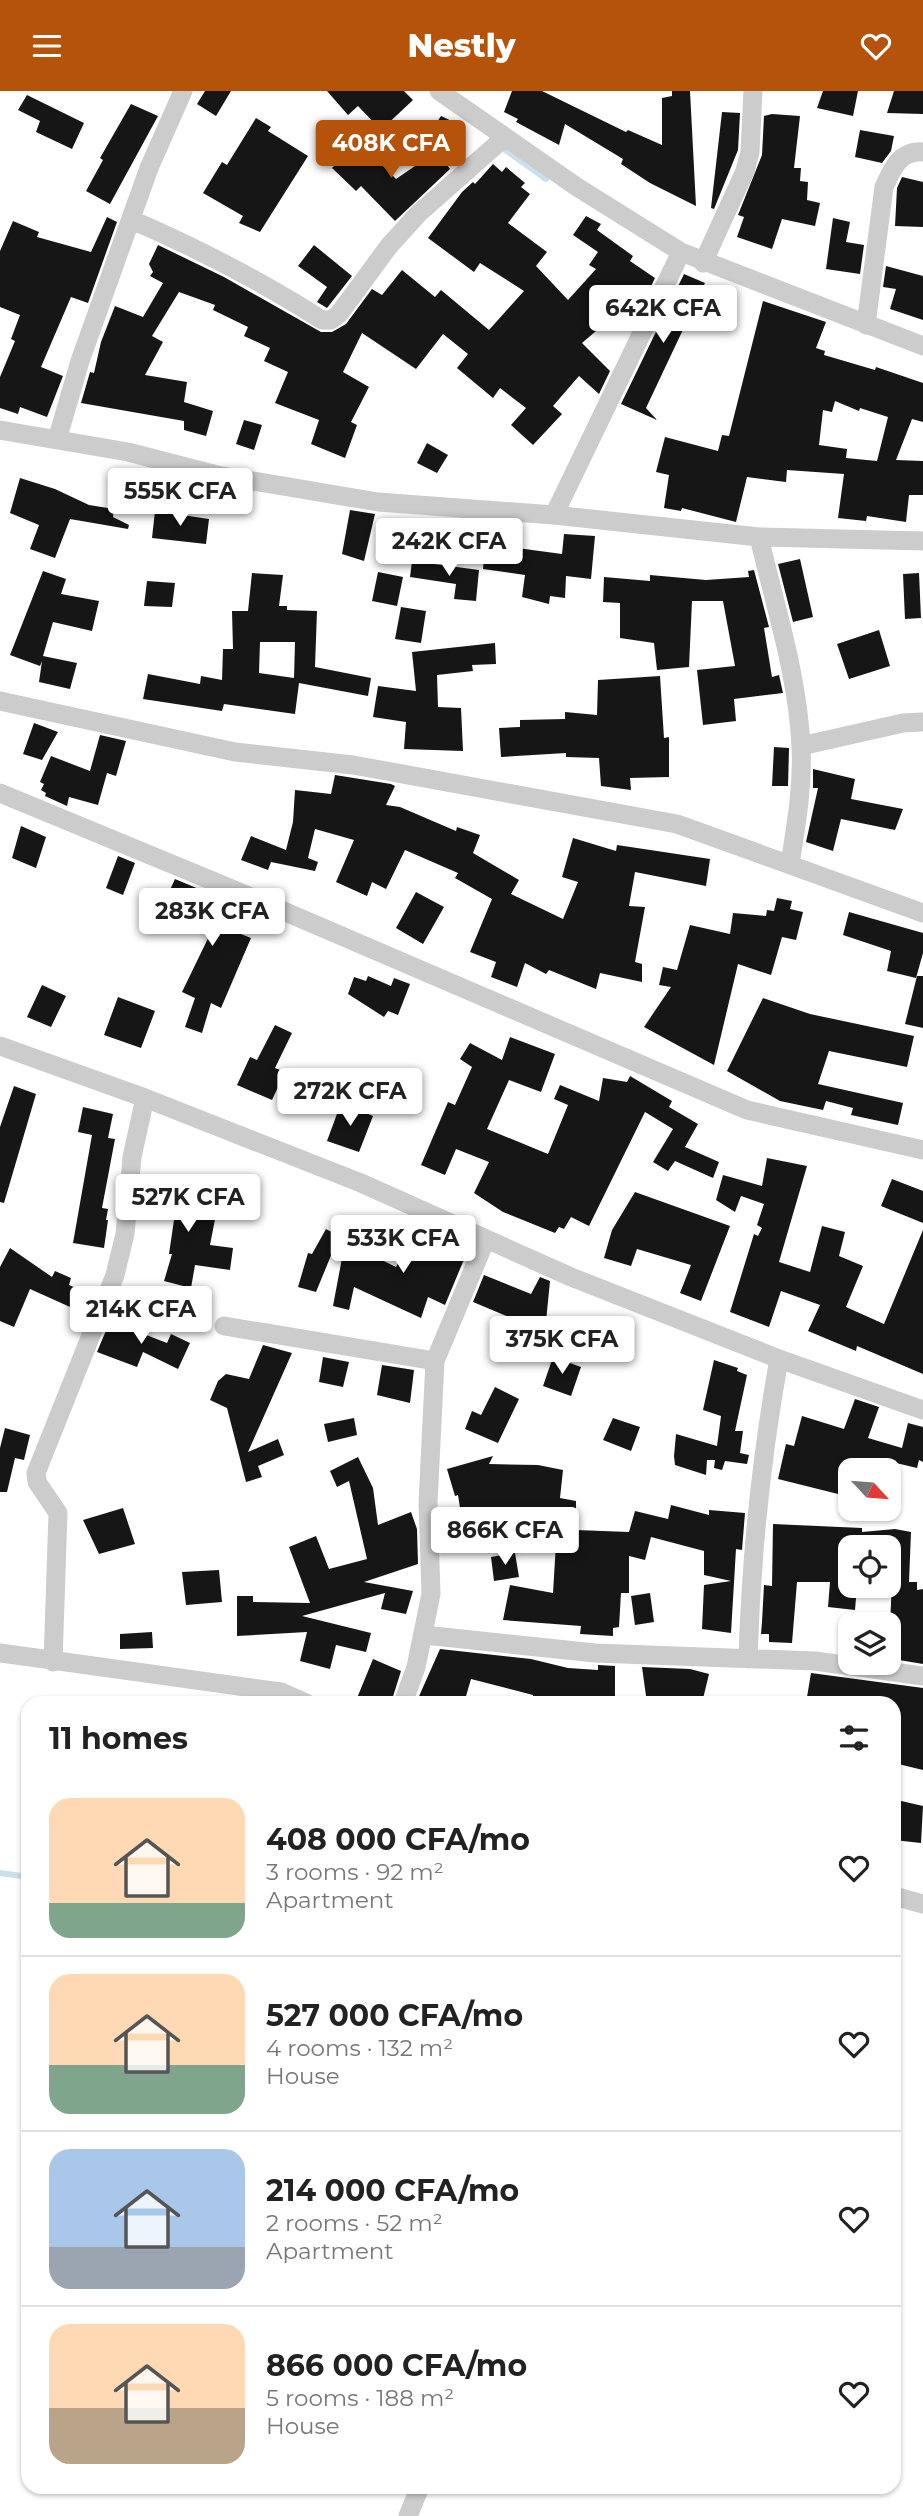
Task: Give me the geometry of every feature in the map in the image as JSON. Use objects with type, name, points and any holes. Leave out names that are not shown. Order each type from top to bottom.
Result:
[{"type":"street","points":[[57,440],[80,361],[149,168],[183,91]]},
{"type":"street","points":[[439,91],[577,187],[681,252],[923,346]]},
{"type":"street","points":[[704,263],[745,171],[750,152],[753,91]]},
{"type":"street","points":[[132,221],[196,248],[264,283],[322,320],[331,320],[339,314],[389,246],[418,214],[505,137]]},
{"type":"street","points":[[866,325],[884,187],[892,168],[903,156],[923,152]]},
{"type":"street","points":[[554,515],[681,252]]},
{"type":"street","points":[[0,430],[128,452],[217,475],[328,495],[759,537],[923,541]]},
{"type":"street","points":[[759,537],[793,683],[801,746],[801,799],[790,865]]},
{"type":"street","points":[[0,701],[235,752],[353,765],[677,824],[923,913]]},
{"type":"street","points":[[801,746],[903,723],[923,722]]},
{"type":"street","points":[[0,793],[232,889],[747,1110],[923,1150]]},
{"type":"street","points":[[0,1046],[145,1098],[360,1183],[572,1277],[779,1359],[923,1410]]},
{"type":"street","points":[[53,1662],[58,1513],[37,1482],[36,1473],[115,1275],[125,1234],[132,1157],[145,1098]]},
{"type":"street","points":[[406,1696],[424,1635],[432,1594],[429,1475],[435,1361],[486,1239]]},
{"type":"street","points":[[224,1326],[435,1361]]},
{"type":"street","points":[[748,1659],[751,1565],[766,1432],[779,1359]]},
{"type":"street","points":[[424,1635],[595,1653],[815,1661],[923,1676]]},
{"type":"street","points":[[0,1653],[281,1692],[290,1696]]},
{"type":"street","points":[[901,1898],[923,1903]]},
{"type":"street","points":[[408,2516],[418,2494]]},
{"type":"building","points":[[205,91],[231,91],[216,116],[197,104]]},
{"type":"building","points":[[327,91],[404,91],[413,100],[381,130],[358,106],[348,115]]},
{"type":"building","points":[[512,91],[542,91],[626,132],[628,130],[662,145],[662,98],[672,96],[672,91],[690,91],[696,206],[650,183],[621,164],[623,159],[565,124],[559,145],[516,122],[518,119],[504,112]]},
{"type":"building","points":[[823,91],[858,91],[853,116],[817,108]]},
{"type":"building","points":[[894,91],[923,91],[923,114],[887,113]]},
{"type":"building","points":[[27,95],[84,123],[72,149],[36,132],[40,121],[18,110]]},
{"type":"building","points":[[131,104],[158,116],[110,204],[86,191],[103,160],[100,158]]},
{"type":"building","points":[[722,112],[740,113],[738,150],[714,209],[711,208]]},
{"type":"building","points":[[441,116],[456,123],[447,139],[433,128]]},
{"type":"building","points":[[764,116],[800,116],[794,168],[801,168],[800,181],[808,182],[807,200],[820,203],[815,226],[782,219],[772,249],[737,237],[744,217],[738,215],[762,155]]},
{"type":"building","points":[[256,118],[271,127],[268,131],[308,156],[260,232],[239,223],[243,216],[203,193],[222,162],[227,165]]},
{"type":"building","points":[[860,130],[894,136],[891,151],[882,163],[855,157]]},
{"type":"building","points":[[353,147],[362,155],[367,150],[396,179],[437,151],[450,169],[395,221],[361,186],[356,191],[332,168]]},
{"type":"building","points":[[493,164],[502,172],[506,167],[525,183],[521,187],[530,194],[508,223],[547,252],[536,266],[568,300],[596,269],[589,265],[598,252],[573,235],[586,216],[601,224],[597,230],[633,256],[630,261],[655,278],[640,309],[630,302],[582,343],[610,371],[599,394],[579,376],[553,406],[562,414],[533,445],[511,425],[526,408],[500,388],[493,398],[457,368],[468,354],[443,334],[416,369],[362,333],[343,372],[369,387],[351,422],[357,425],[345,458],[311,444],[319,420],[275,403],[288,372],[264,361],[270,348],[244,336],[248,327],[213,310],[215,305],[179,292],[152,336],[163,342],[145,375],[187,382],[184,402],[213,411],[206,436],[184,430],[184,421],[81,403],[90,372],[94,373],[101,342],[115,306],[143,317],[163,283],[150,276],[153,272],[149,264],[158,245],[224,277],[321,332],[332,332],[346,324],[372,289],[382,295],[402,270],[435,297],[441,290],[489,330],[524,291],[480,263],[474,272],[428,238],[462,192],[473,182],[475,184]]},
{"type":"building","points":[[902,177],[923,182],[923,227],[895,226],[897,188]]},
{"type":"building","points":[[107,217],[117,222],[88,303],[71,297],[41,367],[63,376],[47,417],[20,407],[18,414],[0,408],[0,377],[15,341],[11,339],[20,315],[0,307],[0,251],[13,221],[39,232],[37,237],[91,252]]},
{"type":"building","points":[[833,218],[850,222],[846,242],[864,245],[860,274],[826,269]]},
{"type":"building","points":[[314,245],[352,276],[327,308],[317,302],[327,287],[298,266]]},
{"type":"building","points":[[886,266],[923,276],[923,320],[890,309],[896,289],[883,287]]},
{"type":"building","points":[[684,274],[705,283],[646,408],[657,420],[621,404]]},
{"type":"building","points":[[763,301],[826,322],[816,348],[825,351],[824,355],[875,370],[876,367],[923,383],[923,422],[912,419],[896,460],[923,461],[923,495],[909,495],[906,522],[867,516],[866,521],[838,518],[844,474],[787,470],[786,482],[747,477],[736,522],[682,508],[681,511],[664,508],[669,475],[656,472],[665,437],[718,451],[722,435],[729,436]],"holes":[[[835,401],[859,411],[860,408],[888,417],[877,461],[846,458],[847,449],[819,445],[823,410],[832,412]]]},
{"type":"building","points":[[244,420],[262,425],[254,450],[236,444]]},
{"type":"building","points":[[427,443],[448,455],[437,473],[417,463]]},
{"type":"building","points":[[20,478],[55,489],[89,505],[114,509],[113,517],[129,525],[128,529],[70,519],[55,558],[30,549],[39,525],[10,513]]},
{"type":"building","points":[[350,510],[375,514],[364,561],[342,554]]},
{"type":"building","points":[[155,511],[209,519],[206,544],[152,538]]},
{"type":"building","points":[[479,522],[505,524],[503,546],[562,554],[564,534],[595,536],[591,579],[566,576],[565,598],[550,596],[549,604],[522,597],[525,575],[483,569],[486,538],[478,537]]},
{"type":"building","points":[[800,559],[813,617],[793,622],[778,564]]},
{"type":"building","points":[[412,561],[479,570],[476,601],[454,599],[456,584],[410,577]]},
{"type":"building","points":[[754,570],[769,627],[764,628],[772,677],[779,675],[783,693],[734,699],[736,721],[703,725],[697,670],[735,666],[723,601],[692,601],[689,667],[657,670],[654,643],[620,638],[620,603],[603,602],[604,577],[650,581],[650,575],[706,580],[749,577],[748,571]]},
{"type":"building","points":[[43,571],[66,579],[61,594],[99,601],[92,631],[53,622],[43,656],[77,663],[70,689],[39,682],[42,661],[40,666],[10,655]]},
{"type":"building","points":[[378,572],[403,577],[397,606],[372,601]]},
{"type":"building","points":[[252,573],[283,575],[279,606],[287,606],[287,610],[317,611],[315,667],[371,678],[368,696],[299,683],[295,714],[224,704],[222,711],[143,699],[148,674],[200,684],[201,676],[222,680],[223,649],[233,649],[232,611],[248,611]],"holes":[[[260,642],[295,642],[294,678],[259,673]]]},
{"type":"building","points":[[919,573],[921,618],[905,619],[903,574]]},
{"type":"building","points":[[147,581],[175,583],[172,607],[144,606]]},
{"type":"building","points":[[401,607],[426,611],[421,643],[395,639]]},
{"type":"building","points":[[879,630],[890,666],[849,679],[837,644]]},
{"type":"building","points":[[495,643],[496,664],[472,665],[473,671],[437,675],[438,707],[461,708],[463,751],[404,749],[406,722],[373,717],[378,686],[416,691],[412,652]]},
{"type":"building","points":[[660,676],[664,738],[669,737],[669,777],[630,778],[631,790],[601,786],[599,758],[566,757],[566,753],[501,757],[499,728],[520,727],[520,720],[565,719],[565,712],[597,715],[598,680]]},
{"type":"building","points":[[34,723],[58,732],[42,760],[23,754]]},
{"type":"building","points":[[100,735],[126,741],[116,776],[107,773],[98,805],[69,797],[67,806],[45,796],[46,793],[41,790],[44,784],[40,782],[51,756],[90,771]]},
{"type":"building","points":[[774,747],[789,748],[788,786],[772,786]]},
{"type":"building","points":[[813,769],[855,779],[851,799],[903,809],[895,830],[841,819],[833,851],[806,842],[818,788],[813,788]]},
{"type":"building","points":[[335,775],[391,784],[395,786],[386,805],[400,807],[456,831],[457,827],[480,835],[473,853],[519,880],[511,894],[563,919],[578,882],[562,877],[573,838],[616,851],[617,845],[710,859],[706,886],[635,872],[629,906],[645,907],[635,962],[642,964],[642,982],[600,973],[596,989],[549,970],[546,974],[525,963],[517,987],[491,977],[496,962],[470,952],[492,899],[455,878],[458,873],[405,850],[386,889],[372,882],[367,896],[336,882],[354,840],[315,829],[308,858],[318,862],[315,871],[271,862],[268,870],[241,860],[251,836],[286,850],[293,822],[295,790],[331,794]]},
{"type":"building","points":[[21,826],[46,837],[36,868],[12,858]]},
{"type":"building","points":[[118,856],[135,863],[123,895],[106,888]]},
{"type":"building","points":[[175,879],[251,911],[241,934],[251,938],[221,1008],[211,1003],[202,1033],[185,1027],[195,998],[182,992],[213,928],[209,927],[211,923],[164,903]]},
{"type":"building","points":[[416,892],[444,907],[423,944],[396,928]]},
{"type":"building","points":[[777,898],[792,901],[790,909],[803,912],[796,940],[782,937],[771,975],[738,964],[714,1065],[644,1027],[671,987],[659,985],[663,967],[677,970],[690,925],[730,934],[733,913],[766,916],[767,910],[774,911]]},
{"type":"building","points":[[849,912],[923,933],[923,953],[916,978],[887,971],[891,951],[843,935]]},
{"type":"building","points":[[368,976],[391,986],[394,978],[410,984],[398,1015],[388,1011],[384,1017],[348,994],[354,977],[366,981]]},
{"type":"building","points":[[917,976],[923,976],[923,1028],[905,1024]]},
{"type":"building","points":[[42,985],[66,996],[51,1027],[27,1017]]},
{"type":"building","points":[[118,997],[155,1011],[141,1048],[104,1035]]},
{"type":"building","points":[[763,998],[810,1014],[914,1036],[907,1067],[829,1051],[818,1084],[903,1103],[898,1125],[851,1115],[853,1108],[826,1101],[823,1110],[780,1101],[727,1071]]},
{"type":"building","points":[[275,1025],[292,1033],[275,1068],[285,1072],[272,1100],[237,1085],[250,1057],[257,1060]]},
{"type":"building","points":[[510,1037],[555,1054],[541,1092],[509,1080],[487,1129],[548,1154],[568,1105],[554,1099],[560,1085],[599,1101],[603,1078],[627,1082],[630,1076],[672,1101],[669,1107],[698,1124],[685,1147],[719,1162],[713,1178],[675,1161],[668,1171],[653,1162],[673,1129],[645,1112],[589,1226],[571,1217],[564,1229],[559,1227],[555,1233],[503,1212],[474,1193],[489,1162],[456,1149],[445,1175],[421,1165],[448,1102],[455,1105],[472,1067],[460,1059],[470,1043],[502,1060]]},
{"type":"building","points":[[14,1086],[36,1094],[4,1203],[0,1202],[0,1127]]},
{"type":"building","points":[[341,1103],[373,1116],[359,1152],[327,1141]]},
{"type":"building","points":[[83,1107],[113,1114],[108,1138],[115,1139],[102,1208],[108,1209],[104,1248],[73,1243],[92,1135],[78,1132]]},
{"type":"building","points":[[767,1158],[807,1166],[779,1262],[810,1272],[822,1226],[845,1232],[839,1256],[863,1266],[846,1307],[884,1324],[923,1230],[923,1374],[857,1346],[856,1351],[808,1331],[820,1305],[781,1291],[769,1327],[730,1312],[754,1234],[758,1236],[762,1228],[757,1225],[764,1204],[741,1196],[735,1212],[716,1200],[723,1175],[762,1186]]},
{"type":"building","points":[[892,1179],[923,1191],[923,1223],[881,1206]]},
{"type":"building","points":[[151,1182],[191,1188],[188,1204],[217,1209],[210,1245],[233,1248],[230,1270],[195,1265],[191,1288],[164,1281],[172,1254],[169,1254],[175,1213],[147,1209]]},
{"type":"building","points":[[635,1192],[730,1226],[701,1301],[680,1293],[691,1265],[637,1249],[631,1266],[604,1258],[612,1230]]},
{"type":"building","points":[[326,1229],[339,1236],[316,1292],[298,1287],[308,1253],[312,1254]]},
{"type":"building","points":[[440,1232],[470,1245],[445,1305],[428,1297],[421,1318],[354,1287],[349,1310],[333,1306],[345,1242],[396,1267],[410,1243],[428,1253]]},
{"type":"building","points":[[10,1248],[52,1277],[55,1271],[71,1278],[69,1285],[87,1293],[79,1311],[30,1289],[14,1327],[0,1321],[0,1267]]},
{"type":"building","points":[[484,1275],[531,1294],[540,1277],[550,1281],[545,1332],[473,1302]]},
{"type":"building","points":[[110,1321],[167,1343],[171,1334],[190,1343],[178,1369],[143,1352],[137,1367],[97,1352]]},
{"type":"building","points":[[263,1345],[292,1353],[248,1452],[278,1439],[284,1455],[258,1466],[262,1477],[246,1482],[227,1408],[210,1400],[218,1381],[226,1374],[249,1379]]},
{"type":"building","points":[[323,1357],[349,1362],[343,1387],[319,1382]]},
{"type":"building","points":[[553,1357],[581,1367],[571,1396],[543,1386]]},
{"type":"building","points":[[714,1360],[738,1368],[737,1371],[747,1375],[735,1431],[743,1431],[740,1453],[749,1455],[747,1464],[725,1461],[722,1470],[714,1468],[715,1460],[707,1460],[706,1475],[675,1465],[674,1456],[676,1434],[717,1446],[721,1416],[703,1410]]},
{"type":"building","points":[[382,1365],[414,1370],[410,1403],[377,1395]]},
{"type":"building","points":[[495,1387],[519,1399],[498,1443],[465,1429],[472,1411],[481,1415]]},
{"type":"building","points":[[855,1399],[879,1407],[868,1438],[902,1448],[908,1423],[923,1427],[923,1462],[919,1460],[917,1468],[901,1464],[901,1458],[838,1458],[838,1494],[778,1479],[786,1444],[794,1446],[802,1416],[844,1429]]},
{"type":"building","points":[[354,1418],[357,1435],[328,1442],[324,1424]]},
{"type":"building","points":[[613,1418],[640,1427],[631,1451],[603,1440]]},
{"type":"building","points":[[5,1428],[30,1435],[24,1460],[15,1458],[7,1492],[0,1492],[0,1448]]},
{"type":"building","points":[[493,1456],[489,1464],[538,1465],[563,1470],[560,1498],[576,1501],[576,1530],[629,1532],[635,1511],[668,1519],[671,1505],[709,1515],[709,1510],[745,1513],[742,1550],[736,1549],[731,1633],[702,1629],[704,1585],[731,1581],[704,1575],[704,1551],[651,1537],[645,1560],[629,1556],[629,1593],[621,1593],[619,1627],[613,1628],[613,1636],[580,1634],[581,1626],[503,1620],[510,1585],[553,1593],[556,1543],[531,1540],[535,1513],[516,1510],[484,1510],[494,1530],[464,1534],[458,1495],[455,1496],[447,1469]]},
{"type":"building","points":[[358,1457],[373,1488],[378,1525],[411,1512],[417,1529],[418,1564],[364,1582],[413,1591],[406,1614],[381,1609],[385,1593],[302,1616],[371,1633],[366,1652],[336,1645],[330,1669],[300,1661],[307,1632],[237,1636],[237,1596],[253,1596],[253,1602],[310,1603],[289,1547],[316,1536],[329,1569],[367,1559],[349,1481],[337,1487],[330,1471]]},
{"type":"building","points":[[123,1508],[135,1544],[99,1554],[83,1520]]},
{"type":"building","points":[[773,1524],[862,1528],[862,1532],[895,1529],[911,1532],[909,1582],[917,1582],[917,1590],[923,1589],[923,1664],[901,1660],[901,1612],[891,1612],[891,1598],[901,1598],[901,1535],[838,1535],[838,1598],[856,1598],[855,1610],[828,1607],[830,1582],[797,1582],[792,1643],[769,1642],[769,1634],[761,1634],[764,1585],[772,1586]]},
{"type":"building","points":[[515,1553],[519,1577],[494,1581],[491,1557]]},
{"type":"building","points":[[219,1570],[222,1602],[186,1605],[182,1572]]},
{"type":"building","points":[[650,1593],[654,1622],[635,1625],[631,1596]]},
{"type":"building","points":[[152,1632],[153,1648],[120,1649],[120,1634]]},
{"type":"building","points":[[440,1649],[531,1659],[568,1668],[598,1670],[598,1665],[615,1666],[615,1696],[533,1696],[471,1679],[466,1696],[419,1696]]},
{"type":"building","points":[[373,1659],[401,1671],[393,1696],[358,1696]]},
{"type":"building","points":[[642,1667],[690,1669],[709,1674],[704,1696],[646,1696]]},
{"type":"building","points":[[811,1673],[923,1688],[923,1770],[901,1765],[901,1696],[807,1696]]},
{"type":"building","points":[[901,1801],[923,1806],[921,1843],[901,1841]]},
{"type":"waterway","points":[[504,149],[546,179]]},
{"type":"waterway","points":[[0,1873],[21,1876]]}]
